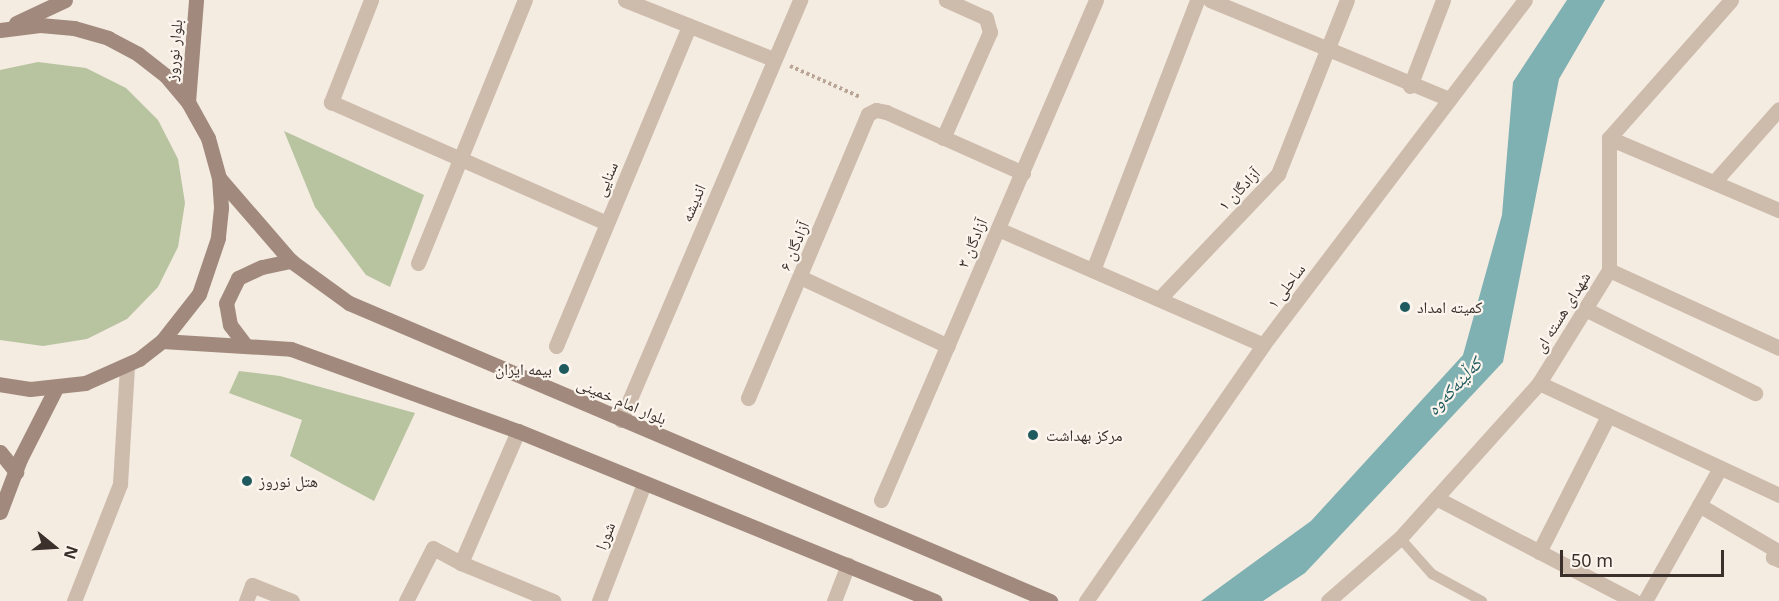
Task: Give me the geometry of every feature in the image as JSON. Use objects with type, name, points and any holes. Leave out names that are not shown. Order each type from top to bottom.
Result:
[{"type":"main road","points":[[2,26],[65,0]]},
{"type":"main road","name":"بلوار نوروز","points":[[188,102],[196,0]]},
{"type":"main road","points":[[0,384],[57,388],[85,383],[127,365],[162,341],[182,319],[211,267],[218,238],[219,178],[208,138],[188,102],[166,76],[138,54],[108,38],[74,28],[40,25],[2,26]]},
{"type":"main road","name":"بلوار امام خمینی","points":[[219,178],[291,261],[349,303],[1050,601]]},
{"type":"main road","points":[[246,346],[230,325],[226,303],[238,278],[262,267],[291,261]]},
{"type":"main road","points":[[162,341],[291,349],[518,431],[935,601]]},
{"type":"main road","points":[[0,512],[16,472],[57,388]]},
{"type":"main road","points":[[0,452],[16,472]]},
{"type":"street","points":[[371,0],[331,102],[606,223]]},
{"type":"street","points":[[418,262],[525,0]]},
{"type":"street","points":[[625,0],[773,59]]},
{"type":"street","name":"اندیشه","points":[[621,420],[800,0]]},
{"type":"street","points":[[943,138],[990,32],[986,18],[946,0]]},
{"type":"street","name":"آزادگان ۳","points":[[881,500],[1096,0]]},
{"type":"street","points":[[1093,270],[1197,0]]},
{"type":"street","points":[[1210,0],[1410,86],[1449,99]]},
{"type":"street","name":"آزادگان ۱","points":[[1159,299],[1278,174],[1347,0]]},
{"type":"street","points":[[1410,86],[1443,0]]},
{"type":"street","name":"ساحلی ۱","points":[[1086,601],[1263,345],[1525,0]]},
{"type":"street","points":[[1731,0],[1609,138],[1779,210]]},
{"type":"street","name":"سنایی","points":[[556,346],[689,26]]},
{"type":"street","points":[[1715,181],[1779,109]]},
{"type":"street","points":[[876,110],[1023,173]]},
{"type":"street","name":"آزادگان ۶","points":[[748,398],[868,114],[876,110]]},
{"type":"street","name":"شهدای هسته ای","points":[[1328,601],[1342,595],[1400,538],[1539,383],[1609,270],[1609,138]]},
{"type":"street","points":[[998,229],[1263,345]]},
{"type":"street","points":[[1609,270],[1779,348]]},
{"type":"street","points":[[800,278],[948,346]]},
{"type":"street","points":[[1585,309],[1755,393]]},
{"type":"street","points":[[74,601],[120,484],[127,365]]},
{"type":"street","points":[[1539,383],[1779,495]]},
{"type":"street","points":[[1539,552],[1608,416]]},
{"type":"street","points":[[461,562],[518,431]]},
{"type":"street","points":[[1646,601],[1720,468]]},
{"type":"street","name":"شورا","points":[[599,601],[644,484]]},
{"type":"street","points":[[1436,498],[1634,601]]},
{"type":"street","points":[[1699,505],[1776,550],[1773,557],[1779,560]]},
{"type":"street","points":[[406,601],[433,548],[553,601]]},
{"type":"street","points":[[834,601],[848,565]]},
{"type":"street","points":[[246,601],[252,585],[292,601]]},
{"type":"lane","points":[[1400,538],[1432,574],[1482,601]]},
{"type":"path","points":[[773,59],[870,102],[876,110]]},
{"type":"green space","points":[[38,62],[86,68],[126,88],[158,120],[178,159],[185,203],[178,247],[158,287],[127,319],[87,339],[43,346],[0,340],[0,70]]},
{"type":"green space","points":[[284,131],[424,195],[390,287],[366,275],[315,207]]},
{"type":"green space","points":[[239,371],[280,376],[415,413],[374,501],[290,456],[302,420],[229,393]]},
{"type":"water","name":"کەڵینەکەوە","points":[[1567,0],[1605,0],[1559,79],[1503,362],[1305,573],[1263,601],[1201,601],[1311,521],[1463,355],[1502,215],[1513,82]]},
{"type":"place","name":"کمیته امداد","points":[[1405,307]]},
{"type":"place","name":"بیمه ایران","points":[[564,369]]},
{"type":"place","name":"مرکز بهداشت","points":[[1033,435]]},
{"type":"place","name":"هتل نوروز","points":[[247,481]]}]
